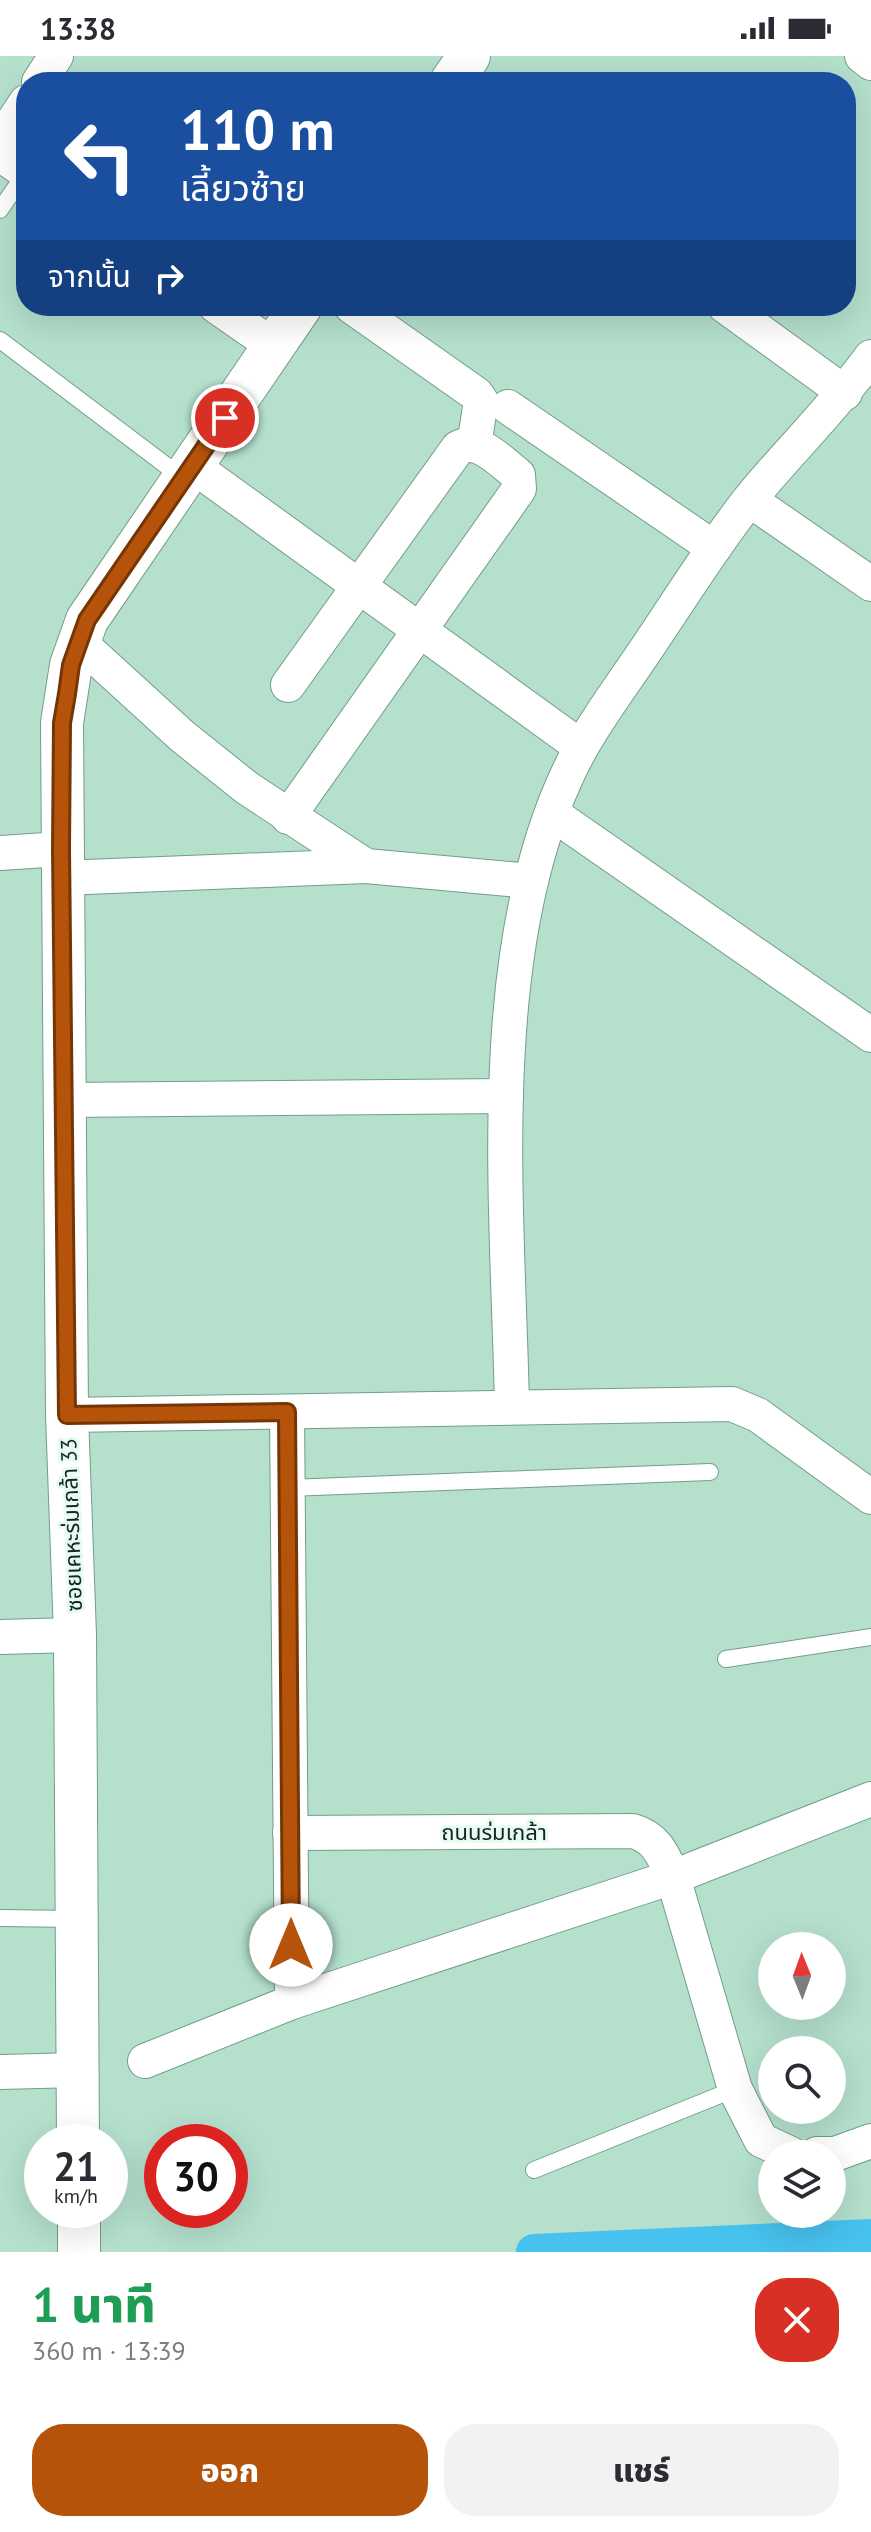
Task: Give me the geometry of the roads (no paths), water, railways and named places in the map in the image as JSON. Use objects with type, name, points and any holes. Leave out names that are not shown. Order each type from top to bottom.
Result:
[{"type":"street","points":[[862,56],[871,63]]},
{"type":"street","points":[[0,142],[16,117]]},
{"type":"street","points":[[230,316],[272,345]]},
{"type":"street","name":"ซอยเคหะร่มเกล้า 33","points":[[78,2124],[75,1635],[67,1415],[62,723],[79,642],[87,620],[294,316]]},
{"type":"street","points":[[365,316],[476,394],[481,401],[474,445]]},
{"type":"street","points":[[739,316],[845,393]]},
{"type":"street","points":[[512,1407],[506,1096],[515,963],[531,881],[553,814],[581,747],[714,548],[750,500],[845,393],[871,357]]},
{"type":"street","points":[[508,407],[714,548]]},
{"type":"street","points":[[288,685],[458,448],[467,443],[474,445],[518,475],[519,489],[288,817]]},
{"type":"street","points":[[189,473],[360,587],[581,747]]},
{"type":"street","points":[[750,500],[871,584]]},
{"type":"street","points":[[79,642],[182,736],[288,817],[366,866]]},
{"type":"street","points":[[553,814],[871,1035]]},
{"type":"street","points":[[0,853],[61,864],[366,866],[531,881]]},
{"type":"street","points":[[64,1100],[506,1096]]},
{"type":"street","points":[[67,1415],[732,1404],[758,1415],[871,1497]]},
{"type":"street","points":[[287,1412],[292,2002]]},
{"type":"street","points":[[0,1637],[75,1635]]},
{"type":"street","points":[[145,2061],[292,2002],[673,1877],[871,1799]]},
{"type":"street","name":"ถนนร่มเกล้า","points":[[290,1833],[633,1831],[647,1835],[660,1848],[673,1877],[735,2089],[761,2140]]},
{"type":"street","points":[[0,2072],[78,2070]]},
{"type":"street","points":[[846,2150],[871,2141]]},
{"type":"lane","points":[[0,210],[16,187]]},
{"type":"lane","points":[[0,340],[189,473]]},
{"type":"lane","points":[[288,1488],[710,1472]]},
{"type":"lane","points":[[726,1659],[871,1637]]},
{"type":"lane","points":[[0,1918],[78,1919]]},
{"type":"lane","points":[[534,2170],[735,2089]]},
{"type":"waterway","points":[[534,2252],[871,2237]]}]
